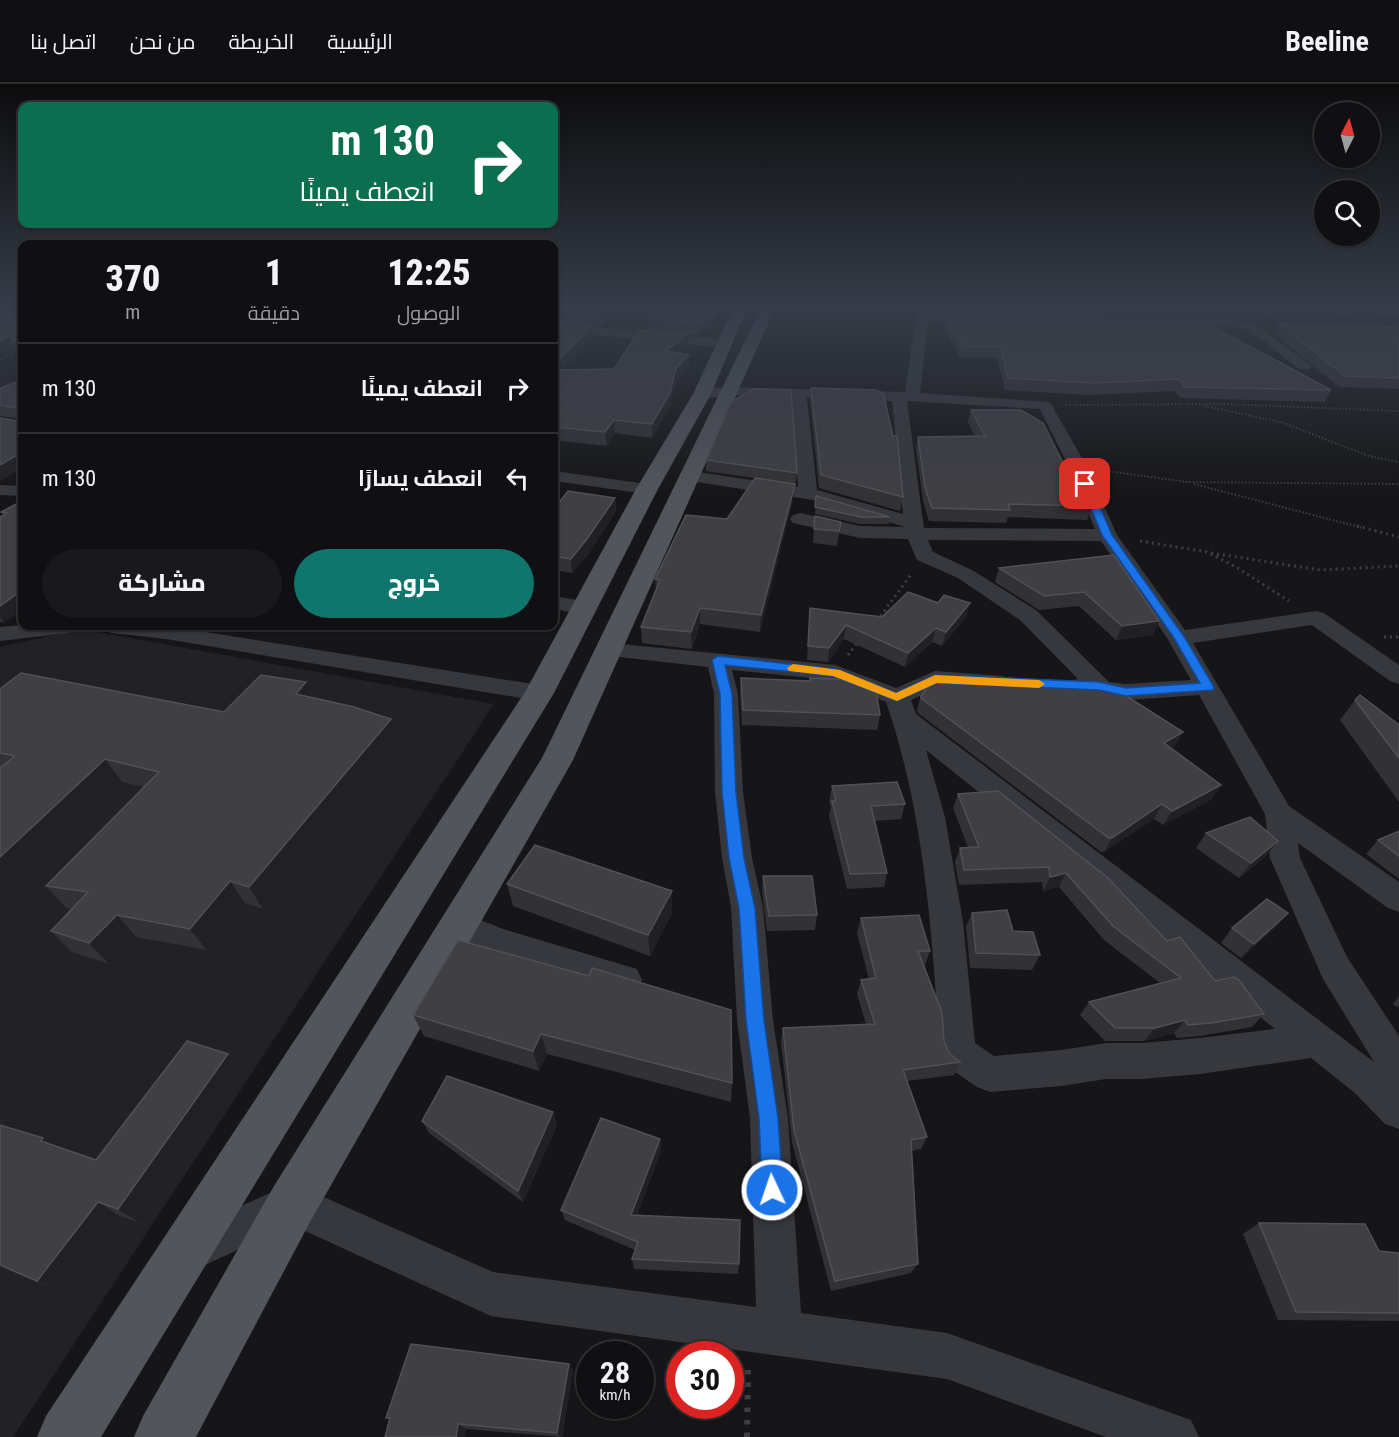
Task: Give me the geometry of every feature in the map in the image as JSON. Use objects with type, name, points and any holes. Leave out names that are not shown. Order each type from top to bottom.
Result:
[{"type":"main road","points":[[164,1437],[291,1204],[557,760],[691,476],[716,392],[720,369]]},
{"type":"main road","points":[[67,1437],[539,693],[569,605],[730,369]]},
{"type":"street","points":[[910,369],[905,397],[914,528],[924,556],[964,574],[1028,615],[1099,686]]},
{"type":"street","points":[[716,392],[905,397],[1045,405],[1078,467],[1107,535],[1179,638],[1279,814],[1285,858],[1335,968],[1399,1068]]},
{"type":"street","points":[[799,393],[808,494]]},
{"type":"street","points":[[691,476],[808,494],[914,528]]},
{"type":"street","points":[[558,477],[647,489]]},
{"type":"street","points":[[0,490],[18,491]]},
{"type":"street","points":[[800,519],[860,532],[914,528],[1107,535]]},
{"type":"street","points":[[1179,638],[1316,618],[1399,676]]},
{"type":"street","points":[[0,634],[34,630]]},
{"type":"street","points":[[176,630],[539,693]]},
{"type":"street","points":[[610,650],[835,673],[901,708],[1368,1080],[1399,1110]]},
{"type":"street","points":[[718,660],[726,694],[729,792],[737,858],[747,908],[755,1020],[768,1118],[765,1331]]},
{"type":"street","points":[[901,708],[935,679],[1017,683]]},
{"type":"street","points":[[1064,685],[1099,686],[1126,692],[1208,687]]},
{"type":"street","points":[[901,708],[931,817],[947,922],[958,1053],[990,1074],[1061,1068],[1106,1061],[1142,1061],[1200,1056],[1318,1040]]},
{"type":"street","points":[[1279,814],[1399,899]]},
{"type":"street","points":[[458,925],[498,942],[654,989]]},
{"type":"street","points":[[722,1010],[755,1020]]},
{"type":"street","points":[[183,1254],[291,1204],[491,1294],[947,1356],[1174,1437]]},
{"type":"path","points":[[1221,396],[1229,404]]},
{"type":"path","points":[[1195,404],[1281,422],[1369,456],[1399,462]]},
{"type":"path","points":[[1045,405],[1229,404],[1399,411]]},
{"type":"path","points":[[1078,467],[1188,482],[1399,537]]},
{"type":"path","points":[[1188,482],[1399,484]]},
{"type":"path","points":[[1107,535],[1320,570],[1399,566]]},
{"type":"path","points":[[1207,552],[1236,567],[1316,618]]},
{"type":"path","points":[[877,621],[924,556]]},
{"type":"path","points":[[1379,636],[1399,637]]},
{"type":"path","points":[[835,673],[862,638]]},
{"type":"path","points":[[747,1437],[765,1331]]},
{"type":"shaded area","points":[[76,630],[87,630],[494,704],[13,1437],[0,1437],[0,647]]},
{"type":"building","points":[[676,369],[670,393],[652,424],[614,420],[605,432],[558,427],[558,370]]},
{"type":"building","points":[[1006,369],[1292,369],[1331,390],[1185,387],[1179,379],[1092,383],[1008,378]]},
{"type":"building","points":[[1336,369],[1399,369],[1399,378],[1345,376]]},
{"type":"building","points":[[18,381],[18,454],[0,465],[0,418],[17,421],[17,408],[0,405],[0,388]]},
{"type":"building","points":[[811,388],[876,390],[883,393],[893,436],[897,436],[903,497],[821,475]]},
{"type":"building","points":[[754,389],[791,390],[797,473],[706,460],[731,402]]},
{"type":"building","points":[[971,410],[1021,410],[1043,423],[1067,471],[1072,471],[1092,506],[1008,504],[1010,510],[932,508],[925,488],[918,437],[985,436]]},
{"type":"building","points":[[755,478],[795,484],[761,615],[700,608],[691,632],[641,627],[660,580],[655,579],[686,515],[727,519]]},
{"type":"building","points":[[568,491],[615,498],[571,559],[558,557],[558,504]]},
{"type":"building","points":[[816,496],[890,517],[861,517],[815,507]]},
{"type":"building","points":[[18,503],[18,593],[0,606],[0,517],[7,513],[1,512]]},
{"type":"building","points":[[815,516],[841,522],[839,531],[814,529]]},
{"type":"building","points":[[1114,555],[1159,621],[1122,626],[1084,592],[1044,596],[999,568]]},
{"type":"building","points":[[908,592],[938,603],[944,595],[970,603],[946,632],[936,628],[908,653],[846,625],[829,648],[808,646],[810,608],[882,617]]},
{"type":"building","points":[[21,673],[224,712],[261,675],[306,682],[296,694],[354,707],[391,719],[249,887],[230,881],[190,929],[117,915],[89,943],[51,931],[88,892],[46,886],[159,772],[105,759],[0,857],[0,768],[15,756],[0,753],[0,689]]},
{"type":"building","points":[[959,676],[1106,683],[1183,732],[1164,743],[1221,785],[1172,811],[1162,804],[1109,838],[921,698],[930,683],[976,684]]},
{"type":"building","points":[[741,678],[810,681],[810,678],[864,680],[875,684],[880,715],[743,710]]},
{"type":"building","points":[[1360,695],[1399,725],[1399,758],[1355,700]]},
{"type":"building","points":[[897,782],[905,804],[871,806],[887,873],[850,874],[832,801],[836,801],[832,786]]},
{"type":"building","points":[[998,791],[1108,878],[1167,941],[1180,937],[1215,981],[1234,977],[1239,980],[1264,1014],[1211,1023],[1188,1025],[1185,1020],[1155,1028],[1115,1028],[1089,1002],[1181,978],[1113,926],[1066,873],[1050,877],[1049,867],[964,870],[960,848],[979,847],[958,794]]},
{"type":"building","points":[[1250,817],[1278,841],[1251,863],[1206,833]]},
{"type":"building","points":[[1399,831],[1399,856],[1378,840]]},
{"type":"building","points":[[535,845],[672,891],[648,935],[507,884]]},
{"type":"building","points":[[763,876],[812,876],[817,915],[769,916]]},
{"type":"building","points":[[1267,899],[1288,913],[1254,944],[1232,928]]},
{"type":"building","points":[[1007,910],[1013,931],[1033,932],[1040,955],[976,953],[972,913]]},
{"type":"building","points":[[919,915],[930,951],[918,951],[942,1013],[944,1041],[949,1053],[960,1062],[903,1070],[927,1137],[911,1140],[918,1264],[835,1281],[794,1130],[783,1028],[875,1024],[861,980],[876,978],[861,918]]},
{"type":"building","points":[[458,940],[589,976],[592,968],[731,1010],[732,1083],[541,1034],[533,1051],[413,1015]]},
{"type":"building","points":[[187,1041],[228,1054],[118,1209],[98,1202],[37,1281],[0,1265],[0,1125],[43,1138],[41,1141],[96,1160]]},
{"type":"building","points":[[447,1076],[553,1112],[518,1191],[422,1121]]},
{"type":"building","points":[[601,1118],[660,1139],[631,1215],[740,1220],[739,1264],[632,1259],[638,1242],[561,1210]]},
{"type":"building","points":[[1259,1223],[1365,1224],[1379,1251],[1399,1253],[1399,1313],[1296,1312]]},
{"type":"building","points":[[411,1344],[569,1364],[557,1433],[458,1424],[456,1437],[385,1437],[390,1418],[386,1418]]},
{"type":"slow traffic","points":[[793,668],[835,673],[897,697],[935,679],[1039,684]]},
{"type":"route","points":[[772,1190],[768,1118],[755,1020],[747,908],[737,858],[729,792],[726,694],[718,660],[835,673],[897,697],[935,679],[1099,686],[1126,692],[1208,687],[1179,638],[1107,535],[1085,484]]}]
